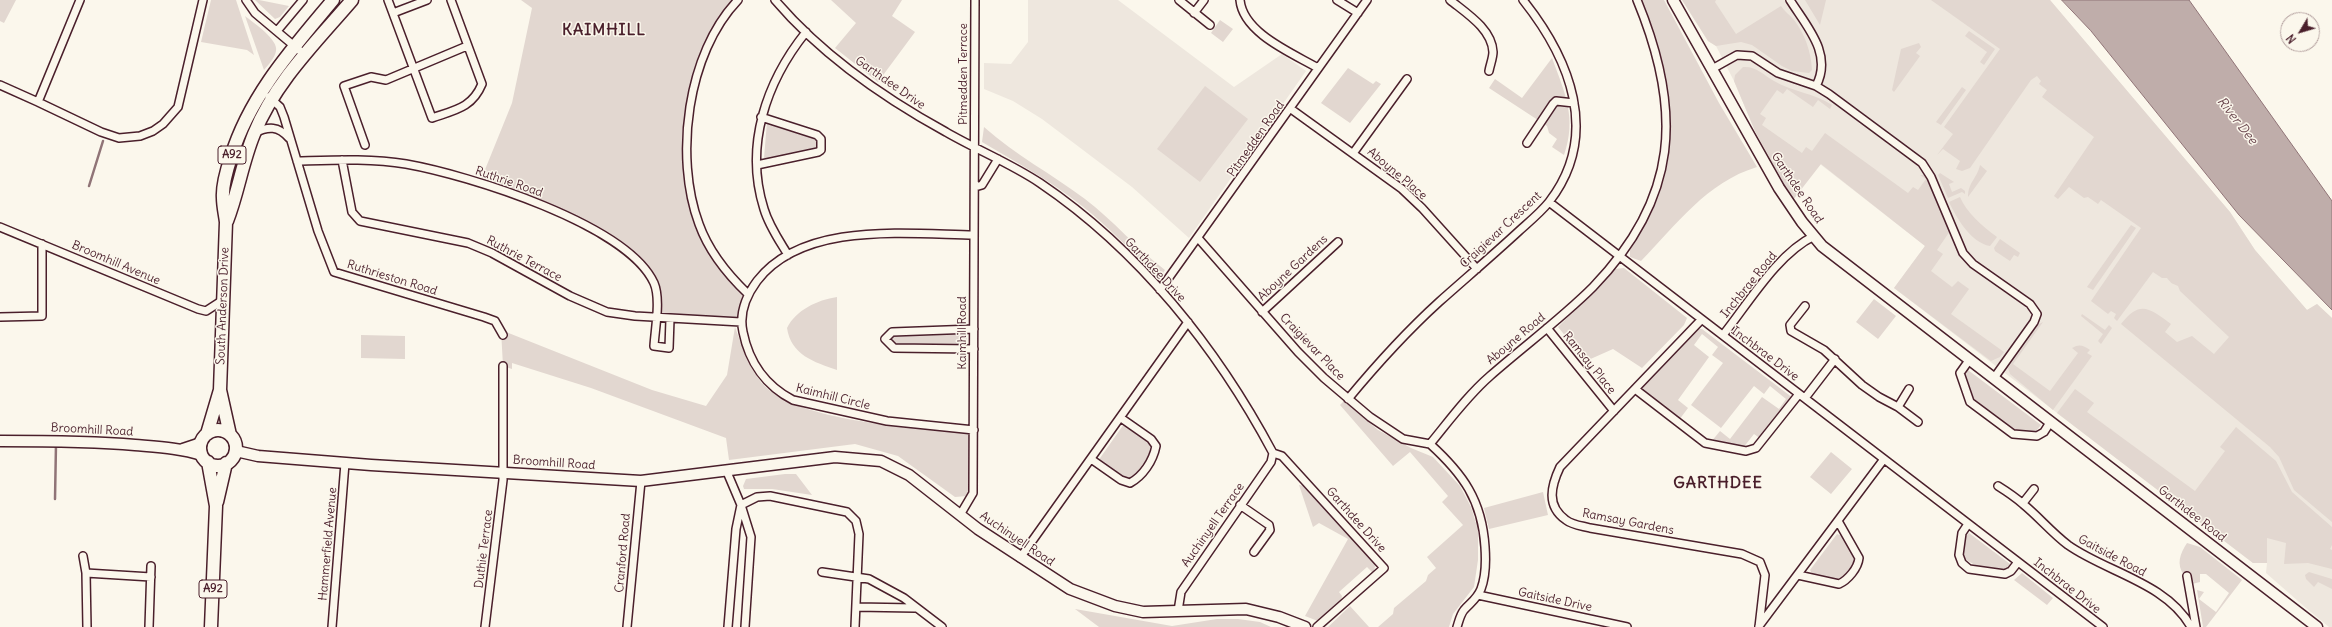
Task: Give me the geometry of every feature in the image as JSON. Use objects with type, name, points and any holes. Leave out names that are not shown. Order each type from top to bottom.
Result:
[{"type":"main road","name":"South Anderson Drive","points":[[220,390],[226,222],[223,197],[227,170],[235,143],[260,92],[333,0]]},
{"type":"main road","name":"South Anderson Drive","points":[[226,222],[254,133],[272,99],[305,55],[352,0]]},
{"type":"main road","name":"A92","points":[[211,627],[216,506],[226,463],[232,458],[236,451],[235,442],[230,435],[220,390]]},
{"type":"main road","name":"A92","points":[[216,506],[204,448],[220,390]]},
{"type":"main road","points":[[226,463],[220,465],[204,448],[219,430],[230,435]]},
{"type":"street","points":[[38,102],[80,0]]},
{"type":"street","points":[[0,85],[101,132],[119,138],[140,136],[153,131],[171,116],[178,107],[203,0]]},
{"type":"street","points":[[246,0],[250,8],[305,55]]},
{"type":"street","points":[[277,31],[303,0]]},
{"type":"street","points":[[388,0],[432,118],[468,105],[477,96],[482,84],[451,0]]},
{"type":"street","points":[[393,13],[427,0]]},
{"type":"street","points":[[738,0],[713,34],[702,59],[694,84],[689,114],[687,149],[691,196],[699,225],[713,254],[729,276],[748,294]]},
{"type":"street","name":"Garthdee Drive","points":[[775,0],[806,32],[869,83],[916,115],[974,148],[1039,182],[1078,212],[1113,241],[1188,322],[1221,364],[1254,418],[1273,454],[1285,459],[1384,568],[1317,627]]},
{"type":"street","name":"Pitmedden Terrace","points":[[974,148],[975,0]]},
{"type":"street","points":[[1179,0],[1210,25]]},
{"type":"street","points":[[1194,13],[1204,0]]},
{"type":"street","points":[[1240,0],[1242,14],[1256,30],[1318,68]]},
{"type":"street","points":[[1337,0],[1358,13]]},
{"type":"street","name":"Pitmedden Road","points":[[1160,290],[1291,109],[1318,68],[1367,0]]},
{"type":"street","points":[[1450,0],[1473,19],[1489,37],[1493,52],[1489,71]]},
{"type":"street","name":"Craigievar Crescent","points":[[1348,399],[1400,338],[1549,202],[1562,181],[1574,148],[1577,131],[1574,103],[1568,77],[1561,60],[1548,34],[1523,0]]},
{"type":"street","name":"Aboyne Road","points":[[1430,444],[1489,376],[1547,328],[1593,287],[1620,256],[1640,227],[1658,185],[1667,125],[1661,68],[1637,0]]},
{"type":"street","name":"Garthdee Road","points":[[1673,0],[1779,188],[1822,246],[2317,627]]},
{"type":"street","points":[[1790,0],[1816,42],[1821,55],[1823,68],[1816,86]]},
{"type":"street","points":[[788,255],[772,228],[764,210],[760,193],[757,165],[757,142],[761,117],[779,70],[806,32]]},
{"type":"street","points":[[365,145],[344,86],[371,77],[386,80],[468,46]]},
{"type":"street","points":[[1712,69],[1737,55],[1752,56],[1789,79],[1816,86],[1922,163],[1931,177],[1962,253],[1974,264],[2034,309],[2037,314],[2034,322],[1994,378]]},
{"type":"street","points":[[1354,152],[1407,79]]},
{"type":"street","points":[[260,92],[272,99]]},
{"type":"street","name":"Ruthrieston Road","points":[[272,99],[284,117],[289,138],[318,231],[334,272],[495,321],[503,335]]},
{"type":"street","points":[[1527,143],[1556,101],[1574,103]]},
{"type":"street","name":"Aboyne Place","points":[[1291,109],[1354,152],[1402,189],[1422,208],[1477,269]]},
{"type":"street","points":[[757,165],[818,152],[821,150],[821,139],[817,135],[761,117]]},
{"type":"street","points":[[254,133],[270,127],[276,128],[289,138]]},
{"type":"street","name":"Kaimhill Road","points":[[960,515],[973,493],[974,148]]},
{"type":"street","name":"Ruthrie Road","points":[[297,161],[342,160],[405,164],[480,182],[554,209],[608,240],[644,266],[655,285],[656,318],[654,346],[668,348],[670,319]]},
{"type":"street","name":"Ruthrie Terrace","points":[[342,160],[352,212],[360,221],[468,242],[492,252],[570,296],[607,312],[656,318],[741,322]]},
{"type":"street","points":[[975,187],[982,185],[998,160]]},
{"type":"street","name":"Inchbrae Drive","points":[[1549,202],[2103,627]]},
{"type":"street","name":"Broomhill Avenue","points":[[0,227],[198,309],[206,311],[223,300]]},
{"type":"street","name":"Kaimhill Circle","points":[[974,234],[863,233],[820,242],[788,255],[760,278],[748,294],[741,322],[744,338],[756,367],[767,382],[793,400],[887,421],[974,430]]},
{"type":"street","name":"Inchbrae Road","points":[[1723,335],[1780,263],[1806,240],[1814,236]]},
{"type":"street","name":"Craigievar Place","points":[[1198,238],[1298,352],[1348,399],[1370,417],[1403,439],[1430,444]]},
{"type":"street","name":"Aboyne Gardens","points":[[1262,312],[1338,242]]},
{"type":"street","points":[[0,317],[42,316],[42,244]]},
{"type":"street","points":[[1805,306],[1790,325],[1791,332],[1824,350],[1862,385],[1879,397],[1898,407],[1918,422]]},
{"type":"street","name":"Ramsay Gardens","points":[[1701,320],[1560,467],[1552,483],[1551,498],[1554,506],[1566,521],[1590,528],[1742,554],[1760,562],[1765,575],[1759,627]]},
{"type":"street","points":[[1020,558],[1188,322]]},
{"type":"street","name":"Ramsay Place","points":[[1547,328],[1614,410]]},
{"type":"street","points":[[974,329],[892,332],[885,339],[894,348],[974,349]]},
{"type":"street","points":[[1635,389],[1705,443],[1746,451],[1756,448],[1835,359]]},
{"type":"street","points":[[1970,359],[1960,374],[1973,404],[2013,434],[2037,436],[2044,432],[2051,421]]},
{"type":"street","points":[[503,366],[503,473]]},
{"type":"street","points":[[1898,407],[1909,389]]},
{"type":"street","points":[[1091,459],[1121,480],[1130,483],[1139,478],[1154,455],[1156,446],[1151,439],[1120,418]]},
{"type":"street","name":"Broomhill Road","points":[[0,442],[65,440],[183,449],[204,448]]},
{"type":"street","points":[[1430,444],[1459,473],[1471,490],[1482,521],[1486,564],[1478,595],[1463,611],[1457,627]]},
{"type":"street","name":"Broomhill Road","points":[[236,451],[258,456],[345,463],[641,481],[727,472]]},
{"type":"street","name":"Auchinyell Terrace","points":[[1178,611],[1180,592],[1271,462],[1273,454]]},
{"type":"street","name":"Auchinyell Road","points":[[727,472],[835,457],[881,461],[909,475],[960,515],[1020,558],[1070,589],[1115,606],[1142,612],[1246,609],[1278,617],[1305,627]]},
{"type":"street","points":[[1759,627],[1884,460]]},
{"type":"street","name":"Hammerfield Avenue","points":[[332,627],[345,463]]},
{"type":"street","points":[[727,472],[741,505],[751,537],[745,627]]},
{"type":"street","name":"Duthie Terrace","points":[[485,627],[497,544],[503,473]]},
{"type":"street","name":"Cranford Road","points":[[627,627],[641,481]]},
{"type":"street","name":"Gaitside Road","points":[[1998,486],[2023,503],[2046,528],[2069,545],[2097,563],[2151,589],[2187,619],[2191,627]]},
{"type":"street","points":[[2023,503],[2034,489]]},
{"type":"street","points":[[741,505],[757,497],[770,496],[847,512],[856,521],[859,534],[855,627]]},
{"type":"street","points":[[728,627],[736,529],[741,505]]},
{"type":"street","points":[[1240,505],[1269,526],[1270,530],[1254,552]]},
{"type":"street","points":[[1798,575],[1839,584],[1846,582],[1859,563],[1859,558],[1838,521]]},
{"type":"street","name":"Inchbrae Drive","points":[[1968,524],[1962,533],[1959,555],[1962,563],[1969,569],[2005,574],[2011,571],[2018,562]]},
{"type":"street","points":[[83,556],[86,573],[87,627]]},
{"type":"street","points":[[148,627],[152,566]]},
{"type":"street","points":[[822,572],[857,576],[868,579],[904,598],[915,608],[942,627]]},
{"type":"street","points":[[86,573],[151,577]]},
{"type":"street","points":[[2187,576],[2196,627]]},
{"type":"street","name":"Gaitside Drive","points":[[1478,595],[1627,627]]},
{"type":"street","points":[[856,607],[915,608]]},
{"type":"shaded area","points":[[0,0],[16,0],[4,23],[0,21]]},
{"type":"shaded area","points":[[211,0],[236,0],[254,55],[247,50],[201,42]]},
{"type":"shaded area","points":[[255,0],[289,6],[280,17],[275,19]]},
{"type":"shaded area","points":[[521,0],[738,0],[702,59],[687,129],[691,196],[713,254],[748,294],[741,322],[656,318],[656,295],[644,267],[583,225],[480,182],[512,103],[532,8]]},
{"type":"shaded area","points":[[831,0],[902,0],[892,16],[915,32],[878,82],[835,48],[856,23]]},
{"type":"shaded area","points":[[1028,0],[1118,0],[1234,87],[1282,54],[1306,71],[1189,238],[1132,187],[1042,119],[1013,101],[984,89],[984,63],[1011,64],[1028,42]]},
{"type":"shaded area","points":[[1640,0],[1664,0],[1719,103],[1757,167],[1739,174],[1723,183],[1693,206],[1641,261],[1630,257],[1630,250],[1655,205],[1664,180],[1669,154],[1671,128],[1669,101],[1659,49]]},
{"type":"shaded area","points":[[1682,0],[2050,0],[2230,212],[2255,250],[2307,310],[2317,304],[2332,318],[2332,627],[2329,627],[2266,573],[2267,563],[2253,563],[1894,288],[1925,246],[1820,164],[1775,170],[1755,131],[1734,81],[1716,46],[1708,41]]},
{"type":"shaded area","points":[[1682,0],[1716,0],[1715,2],[1736,34],[1781,6],[1798,25],[1804,37],[1809,50],[1812,70],[1809,73],[1792,71],[1782,66],[1752,45],[1741,42],[1716,46],[1708,41]]},
{"type":"shaded area","points":[[1805,0],[1826,0],[1820,25]]},
{"type":"shaded area","points":[[1931,0],[2050,0],[2230,212],[2255,250],[2307,310],[2317,304],[2332,318],[2332,522],[2294,490],[2279,457],[2270,447],[2121,324],[2134,312],[2139,309],[2145,309],[2157,314],[2171,324],[2165,332],[2177,342],[2192,336],[2214,354],[2229,337],[2180,291],[2178,286],[2167,278],[2162,278],[2153,272],[2117,321],[2114,318],[2116,314],[2111,311],[2108,314],[2091,301],[2141,228],[2101,200],[2098,204],[2088,197],[2084,198],[2069,187],[2058,199],[2054,196],[2094,137],[2042,97],[2047,90],[2039,84],[2041,81],[2037,76],[2031,80],[1970,168],[1962,171],[1956,169],[1960,161],[1943,149],[1937,155],[1953,134],[1944,127],[2000,49]]},
{"type":"shaded area","points":[[245,16],[260,27],[270,37],[276,47],[274,56],[264,70]]},
{"type":"shaded area","points":[[1220,20],[1233,29],[1223,42],[1211,33]]},
{"type":"shaded area","points":[[1969,31],[1995,49],[1984,65],[1980,62],[1987,52],[1965,36]]},
{"type":"shaded area","points":[[1919,43],[1921,47],[1916,53],[1920,56],[1894,92],[1892,90],[1901,49]]},
{"type":"shaded area","points":[[1552,58],[1568,106],[1568,142],[1564,155],[1552,147],[1557,139],[1549,133],[1547,126],[1489,88],[1495,79],[1522,98]]},
{"type":"shaded area","points":[[1743,67],[1756,69],[1781,85],[1818,98],[1832,105],[1830,109],[1818,100],[1813,107],[1787,89],[1783,94],[1777,90],[1760,114],[1766,118],[1762,125],[1802,153],[1806,147],[1812,151],[1825,133],[1908,193],[1913,187],[1918,190],[1926,179],[1920,175],[1925,175],[1950,231],[1937,250],[1943,254],[1931,271],[1952,287],[1958,281],[1969,289],[1951,314],[2004,352],[2000,357],[1991,361],[1894,288],[1925,246],[1821,164],[1793,200],[1755,131],[1734,81],[1735,75]]},
{"type":"shaded area","points":[[1348,68],[1373,84],[1376,81],[1381,84],[1350,123],[1321,103]]},
{"type":"shaded area","points":[[1205,86],[1248,119],[1200,182],[1157,149]]},
{"type":"shaded area","points":[[1962,87],[1966,90],[1941,125],[1936,122]]},
{"type":"shaded area","points":[[767,122],[815,137],[818,140],[817,146],[808,152],[801,154],[766,159],[764,158]]},
{"type":"shaded area","points":[[984,127],[1008,147],[1085,199],[1106,216],[1165,270],[1162,275],[1156,276],[1111,231],[1092,214],[1058,188],[982,142]]},
{"type":"shaded area","points":[[1980,165],[1987,171],[1968,197],[1969,188],[1979,170]]},
{"type":"shaded area","points":[[1940,173],[1954,182],[1949,184],[1952,192],[1961,188],[1965,191],[1965,194],[1962,192],[1948,198],[1938,175]]},
{"type":"shaded area","points":[[1960,197],[1966,208],[1975,218],[1997,237],[1990,246],[1983,244],[1971,235],[1956,215],[1949,202]]},
{"type":"shaded area","points":[[2131,225],[2136,228],[2093,290],[2087,287]]},
{"type":"shaded area","points":[[2000,239],[2020,253],[2018,257],[2014,255],[2010,261],[1995,251],[1994,248]]},
{"type":"shaded area","points":[[1624,268],[1687,318],[1684,325],[1642,368],[1613,349],[1586,361],[1558,327],[1615,269]]},
{"type":"shaded area","points":[[837,297],[837,370],[812,360],[799,351],[793,345],[787,328],[796,316],[808,307],[829,298]]},
{"type":"shaded area","points":[[1874,299],[1896,316],[1878,339],[1856,322]]},
{"type":"shaded area","points":[[2082,314],[2105,330],[2109,325],[2112,328],[2101,344],[2098,341],[2103,334],[2081,316]]},
{"type":"shaded area","points":[[2043,322],[2013,364],[2050,391],[2078,353],[2072,348],[2083,346],[2090,350],[2087,353],[2092,356],[2053,410],[2010,374],[2008,368],[2039,324]]},
{"type":"shaded area","points":[[735,327],[749,363],[756,376],[777,396],[800,406],[828,415],[858,421],[970,434],[971,490],[967,496],[955,497],[898,456],[855,444],[729,460],[726,438],[591,388],[512,363],[512,369],[503,366],[501,330],[652,390],[706,406],[727,375]]},
{"type":"shaded area","points":[[1699,329],[1702,329],[1793,398],[1761,439],[1754,434],[1743,448],[1711,442],[1720,431],[1730,439],[1762,397],[1779,409],[1786,399],[1770,386],[1764,394],[1754,386],[1721,428],[1691,405],[1723,363],[1712,355],[1718,347],[1702,334],[1694,345],[1709,357],[1678,400],[1688,408],[1679,420],[1643,392],[1642,387]]},
{"type":"shaded area","points":[[903,333],[967,333],[967,345],[903,346],[891,342],[891,337]]},
{"type":"shaded area","points":[[361,335],[405,336],[405,359],[361,358]]},
{"type":"shaded area","points":[[1968,370],[2041,425],[2036,431],[2013,431],[1973,398],[1964,376]]},
{"type":"shaded area","points":[[2075,389],[2094,403],[2087,412],[2195,491],[2225,451],[2220,447],[2236,427],[2276,461],[2292,492],[2332,527],[2332,545],[2330,549],[2332,550],[2332,569],[2308,563],[2284,564],[2286,543],[2267,538],[2267,563],[2253,563],[2057,413]]},
{"type":"shaded area","points":[[1344,401],[1378,430],[1411,448],[1433,457],[1460,486],[1471,507],[1478,530],[1478,560],[1474,587],[1453,614],[1449,627],[1378,627],[1393,614],[1394,608],[1426,581],[1428,575],[1436,568],[1427,557],[1463,525],[1442,502],[1448,496],[1410,452],[1393,466],[1340,405]]},
{"type":"shaded area","points":[[1124,424],[1147,440],[1152,451],[1142,468],[1136,474],[1126,478],[1115,474],[1098,461]]},
{"type":"shaded area","points":[[1831,452],[1852,469],[1831,494],[1810,477]]},
{"type":"shaded area","points":[[796,474],[812,495],[772,489],[744,489],[743,486],[746,479]]},
{"type":"shaded area","points":[[1299,485],[1305,486],[1374,561],[1375,567],[1373,573],[1367,567],[1339,592],[1342,596],[1341,601],[1318,621],[1305,616],[1348,539],[1319,523],[1313,527]]},
{"type":"shaded area","points":[[1543,492],[1548,515],[1489,529],[1484,508]]},
{"type":"shaded area","points":[[1969,533],[2010,564],[2008,569],[1996,570],[1983,568],[1966,560],[1962,556],[1964,538]]},
{"type":"shaded area","points":[[1837,534],[1842,536],[1854,558],[1853,563],[1842,579],[1836,580],[1813,575],[1810,570]]},
{"type":"shaded area","points":[[2187,543],[2200,547],[2242,580],[2206,627],[2203,627],[2197,590],[2204,592],[2199,599],[2216,612],[2229,593],[2206,574],[2200,574],[2200,582],[2192,584],[2191,574],[2184,575],[2180,567],[2180,559],[2182,551]]},
{"type":"shaded area","points":[[2309,572],[2332,579],[2332,589],[2318,582],[2314,587],[2306,579],[2305,575]]},
{"type":"shaded area","points":[[2022,573],[2053,598],[2047,605],[2014,580]]},
{"type":"shaded area","points":[[1350,606],[1369,627],[1328,627]]},
{"type":"shaded area","points":[[1075,609],[1172,626],[1217,619],[1238,619],[1260,622],[1271,627],[1099,627]]},
{"type":"water","name":"River Dee","points":[[2062,0],[2189,0],[2332,201],[2332,310],[2239,215],[2091,31]]},
{"type":"waterway","points":[[89,186],[103,141]]},
{"type":"waterway","points":[[55,499],[56,444]]},
{"type":"district","name":"KAIMHILL","points":[[604,30]]},
{"type":"district","name":"GARTHDEE","points":[[1718,483]]}]
